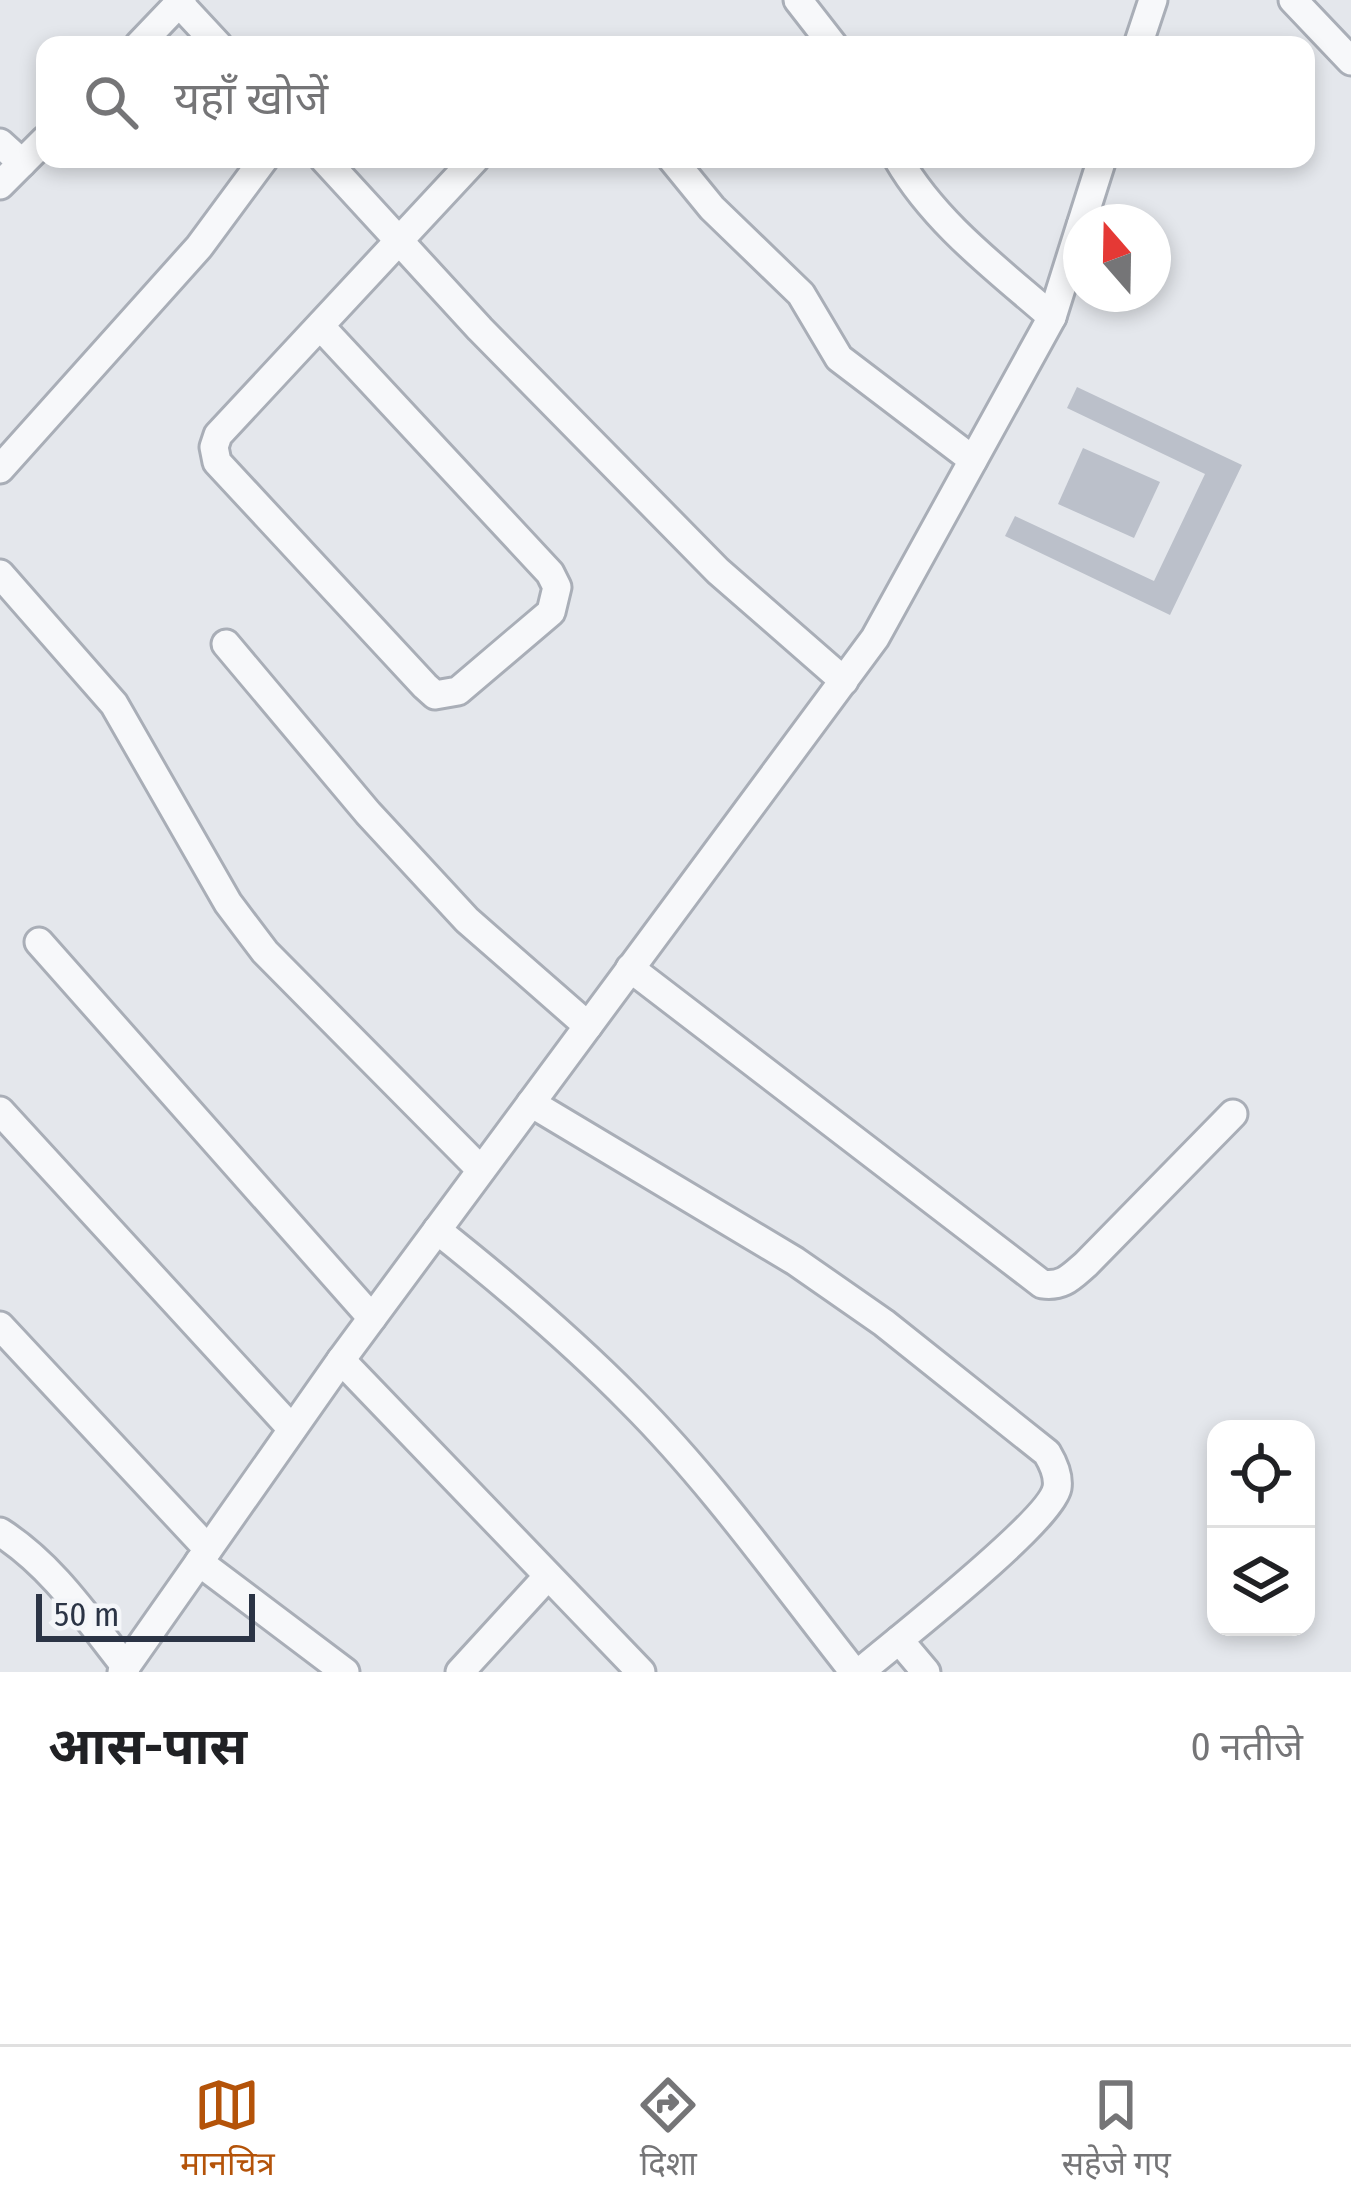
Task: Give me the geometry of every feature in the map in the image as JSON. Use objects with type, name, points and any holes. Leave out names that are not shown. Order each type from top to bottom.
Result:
[{"type":"street","points":[[798,0],[826,36]]},
{"type":"street","points":[[1141,36],[1153,0]]},
{"type":"street","points":[[1294,0],[1351,61]]},
{"type":"street","points":[[147,36],[180,1],[210,36]]},
{"type":"street","points":[[0,143],[22,163]]},
{"type":"street","points":[[0,185],[36,149]]},
{"type":"street","points":[[0,469],[199,247],[258,168]]},
{"type":"street","points":[[332,168],[480,329],[718,571],[844,681]]},
{"type":"street","points":[[321,327],[557,587],[551,612],[458,691],[435,695],[425,686],[217,462],[214,447],[218,436],[467,168]]},
{"type":"street","points":[[679,168],[712,208],[801,294],[839,358],[973,460]]},
{"type":"street","points":[[903,168],[959,235],[1052,316]]},
{"type":"street","points":[[1088,204],[1099,168]]},
{"type":"street","points":[[0,1532],[38,1558],[57,1578],[124,1669],[341,1360],[875,638],[1052,316],[1063,282]]},
{"type":"street","points":[[0,574],[114,704],[228,903],[265,952],[481,1170]]},
{"type":"street","points":[[226,644],[368,813],[466,920],[588,1026]]},
{"type":"street","points":[[39,943],[372,1318]]},
{"type":"street","points":[[630,968],[1042,1283],[1056,1286],[1077,1273],[1233,1114]]},
{"type":"street","points":[[437,1230],[543,1315],[635,1404],[857,1672],[1008,1547],[1051,1500],[1057,1474],[1047,1453],[884,1323],[795,1261],[531,1103]]},
{"type":"street","points":[[0,1111],[292,1429]]},
{"type":"street","points":[[0,1326],[203,1555],[345,1672]]},
{"type":"street","points":[[341,1360],[640,1672]]},
{"type":"street","points":[[460,1672],[548,1576]]},
{"type":"street","points":[[898,1640],[926,1672]]},
{"type":"building","points":[[1077,387],[1242,465],[1170,615],[1005,536],[1015,516],[1154,581],[1205,474],[1067,408]]},
{"type":"building","points":[[1083,448],[1160,482],[1134,538],[1058,504]]}]
